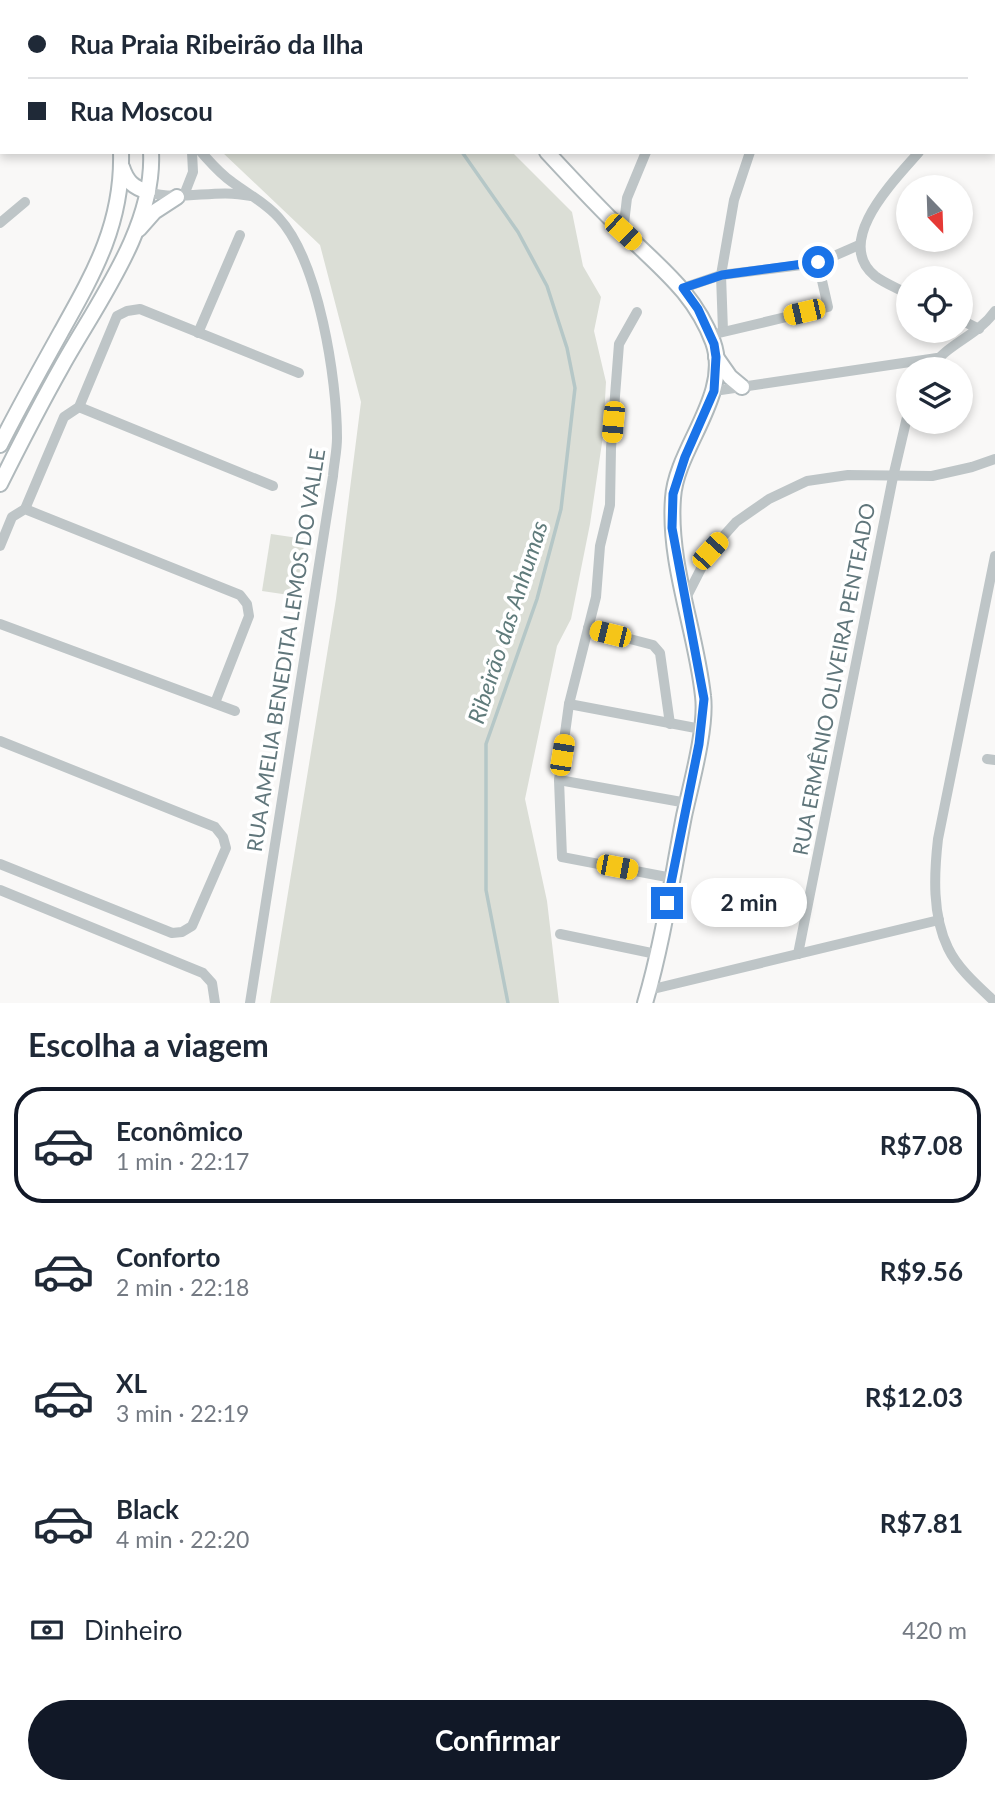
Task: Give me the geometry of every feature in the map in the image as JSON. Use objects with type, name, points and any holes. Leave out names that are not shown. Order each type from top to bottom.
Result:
[{"type":"street","points":[[0,484],[135,233],[148,192],[151,154]]},
{"type":"street","points":[[135,233],[154,212],[181,196],[193,172],[192,154]]},
{"type":"street","name":"RUA AMELIA BENEDITA LEMOS DO VALLE","points":[[203,154],[218,171],[278,216],[294,237],[309,275],[328,353],[335,402],[337,441],[250,1003]]},
{"type":"street","points":[[549,154],[623,232],[683,288],[698,309],[714,344],[716,357],[714,391],[685,457],[673,494],[672,528],[704,699],[687,803],[647,997],[798,954],[939,920]]},
{"type":"street","points":[[623,232],[627,198],[645,154]]},
{"type":"street","points":[[749,154],[734,200],[722,275],[720,333],[828,307],[818,262]]},
{"type":"street","points":[[896,287],[873,275],[859,245],[869,215],[917,154]]},
{"type":"street","points":[[121,159],[126,179],[132,186],[148,192],[162,196],[214,192],[256,198]]},
{"type":"street","points":[[0,445],[97,267],[112,231],[120,190],[121,159]]},
{"type":"street","points":[[0,223],[25,202]]},
{"type":"street","points":[[198,332],[240,234]]},
{"type":"street","points":[[683,288],[722,275],[818,262],[859,245]]},
{"type":"street","points":[[0,546],[12,517],[25,509],[64,417],[79,407],[117,316],[140,309],[299,373]]},
{"type":"street","points":[[938,357],[979,329],[995,311]]},
{"type":"street","points":[[638,312],[619,344],[611,448],[610,505],[600,546],[596,597],[569,704],[559,780],[562,857],[672,878]]},
{"type":"street","points":[[973,326],[979,329]]},
{"type":"street","points":[[716,357],[730,377],[742,387]]},
{"type":"street","points":[[714,391],[896,364]]},
{"type":"street","points":[[79,407],[273,486]]},
{"type":"street","name":"RUA ERMÊNIO OLIVEIRA PENTEADO","points":[[798,954],[903,434]]},
{"type":"street","points":[[685,600],[710,551],[736,522],[769,499],[807,481],[848,475],[932,476],[995,459]]},
{"type":"street","points":[[25,509],[240,595],[247,604],[249,616],[215,704]]},
{"type":"street","points":[[995,556],[938,839],[934,875],[939,920],[948,949],[970,979],[995,1002]]},
{"type":"street","points":[[0,624],[235,711]]},
{"type":"street","points":[[588,628],[653,645],[660,653],[670,724]]},
{"type":"street","points":[[569,704],[701,729]]},
{"type":"street","points":[[0,741],[215,827],[223,837],[226,848],[192,926],[182,932],[172,933],[0,864]]},
{"type":"street","points":[[559,780],[687,803]]},
{"type":"street","points":[[0,890],[202,973],[212,983],[215,1003]]},
{"type":"street","points":[[560,934],[656,954]]},
{"type":"shaded area","points":[[224,154],[514,154],[572,212],[583,266],[601,297],[594,331],[606,382],[603,436],[590,524],[571,619],[557,646],[525,799],[547,901],[559,1003],[270,1003],[336,599],[361,402],[320,245]]},
{"type":"shaded area","points":[[271,534],[305,539],[296,596],[262,591]]},
{"type":"waterway","name":"Ribeirão das Anhumas","points":[[463,154],[518,232],[547,286],[567,348],[575,388],[561,509],[537,599],[486,744],[486,890],[508,1003]]},
{"type":"route","points":[[667,903],[699,744],[704,699],[672,528],[673,494],[685,457],[714,391],[716,357],[714,344],[698,309],[683,288],[722,275],[818,262]]}]
